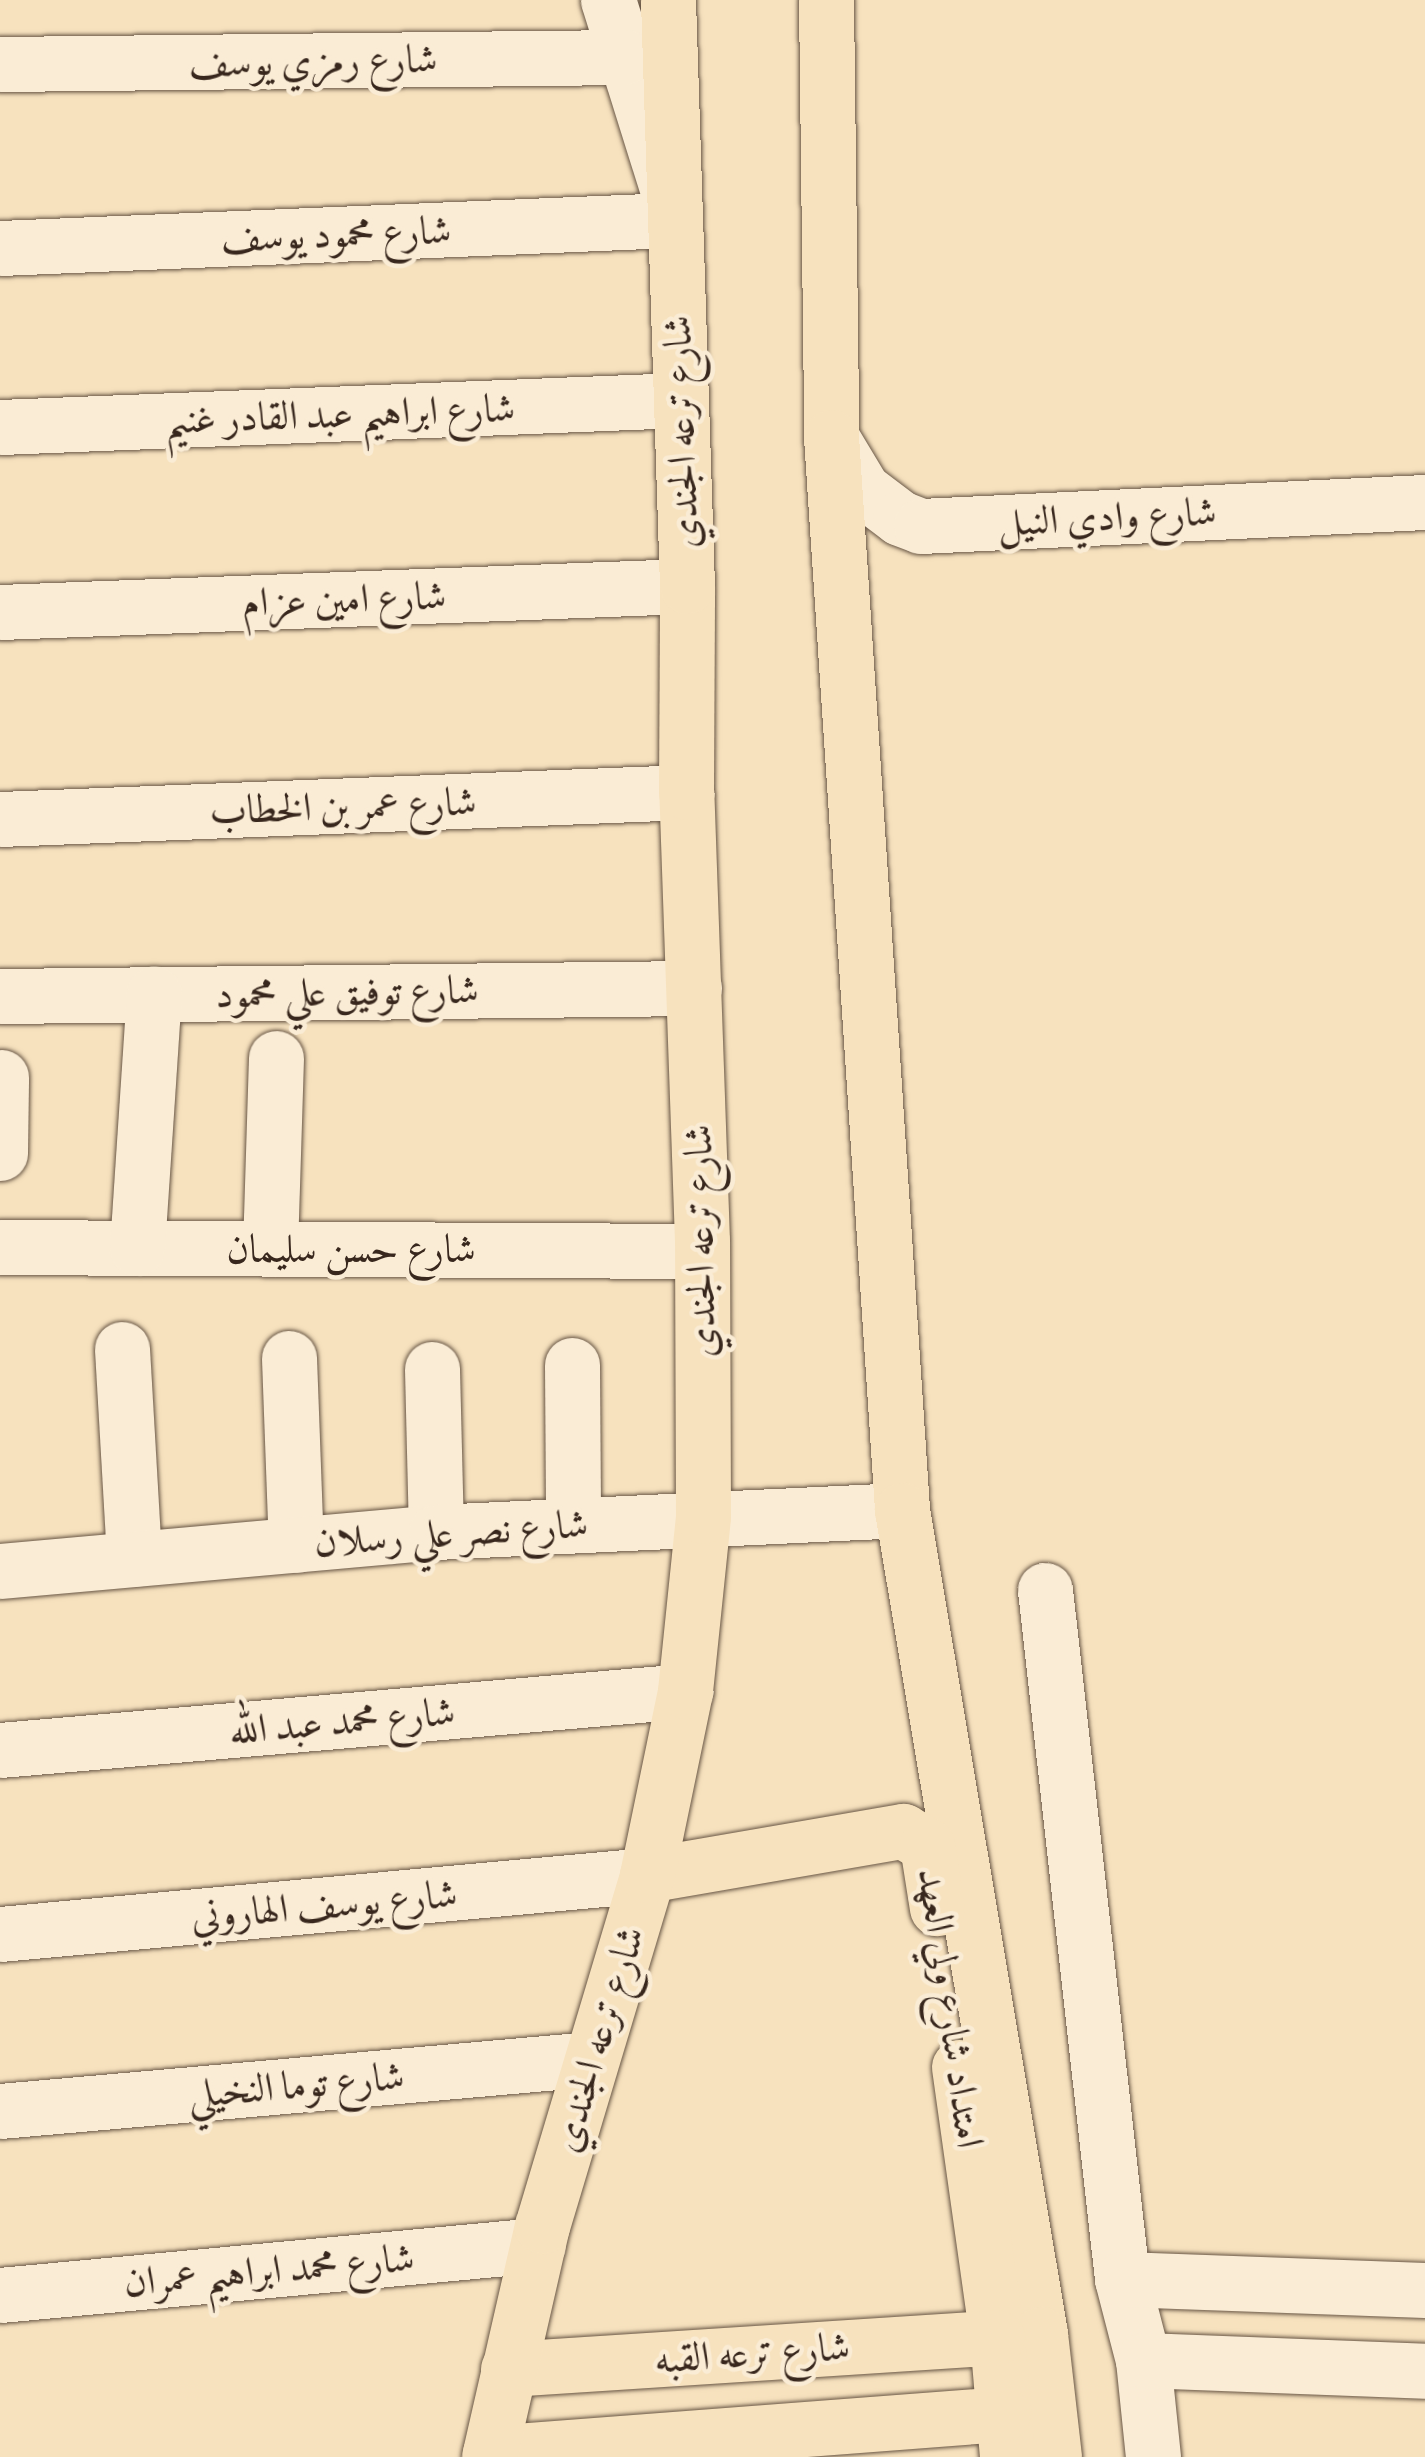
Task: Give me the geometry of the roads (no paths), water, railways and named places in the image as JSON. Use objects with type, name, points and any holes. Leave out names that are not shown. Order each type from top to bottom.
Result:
[{"type":"main road","name":"شارع ترعه الجندي","points":[[490,2455],[538,2245],[648,1875],[684,1691],[704,1516],[702,1251],[686,792],[687,586],[668,0]]},
{"type":"main road","points":[[826,0],[831,437],[902,1510],[939,1828],[1019,2335],[1054,2457]]},
{"type":"main road","name":"امتداد شارع ولي العهد","points":[[648,1875],[939,1828]]},
{"type":"main road","points":[[1005,2435],[1019,2335]]},
{"type":"main road","name":"شارع ترعه القبه","points":[[508,2369],[1019,2335]]},
{"type":"main road","name":"شارع ترعه القبه","points":[[490,2455],[1005,2435]]},
{"type":"street","points":[[608,0],[672,213]]},
{"type":"street","name":"شارع رمزي يوسف","points":[[0,64],[625,57]]},
{"type":"street","name":"شارع محمود يوسف","points":[[0,248],[672,213]]},
{"type":"street","name":"شارع ابراهيم عبد القادر غنيم","points":[[0,427],[680,400]]},
{"type":"street","name":"شارع وادي النيل","points":[[831,437],[863,490],[900,518],[921,526],[1425,502]]},
{"type":"street","name":"شارع امين عزام","points":[[0,612],[687,586]]},
{"type":"street","name":"شارع عمر بن الخطاب","points":[[0,819],[686,792]]},
{"type":"street","name":"شارع توفيق علي محمود","points":[[0,996],[694,988]]},
{"type":"street","points":[[137,1248],[154,994]]},
{"type":"street","points":[[270,1249],[276,1058]]},
{"type":"street","points":[[0,1153],[1,1077]]},
{"type":"street","name":"شارع حسن سليمان","points":[[0,1247],[702,1251]]},
{"type":"street","points":[[122,1349],[134,1559]]},
{"type":"street","points":[[289,1358],[296,1545]]},
{"type":"street","points":[[572,1365],[573,1523]]},
{"type":"street","points":[[432,1369],[436,1532]]},
{"type":"street","name":"شارع نصر علي رسلان","points":[[0,1571],[436,1532],[704,1516],[902,1510]]},
{"type":"street","points":[[1045,1590],[1122,2279],[1143,2360],[1153,2457]]},
{"type":"street","name":"شارع محمد عبد الله","points":[[0,1750],[684,1691]]},
{"type":"street","name":"شارع يوسف الهاروني","points":[[0,1934],[648,1875]]},
{"type":"street","name":"شارع توما النخيلي","points":[[0,2111],[592,2059]]},
{"type":"street","name":"شارع محمد ابراهيم عمران","points":[[0,2295],[538,2245]]},
{"type":"street","points":[[1122,2279],[1425,2290]]},
{"type":"street","points":[[1143,2360],[1425,2371]]}]
